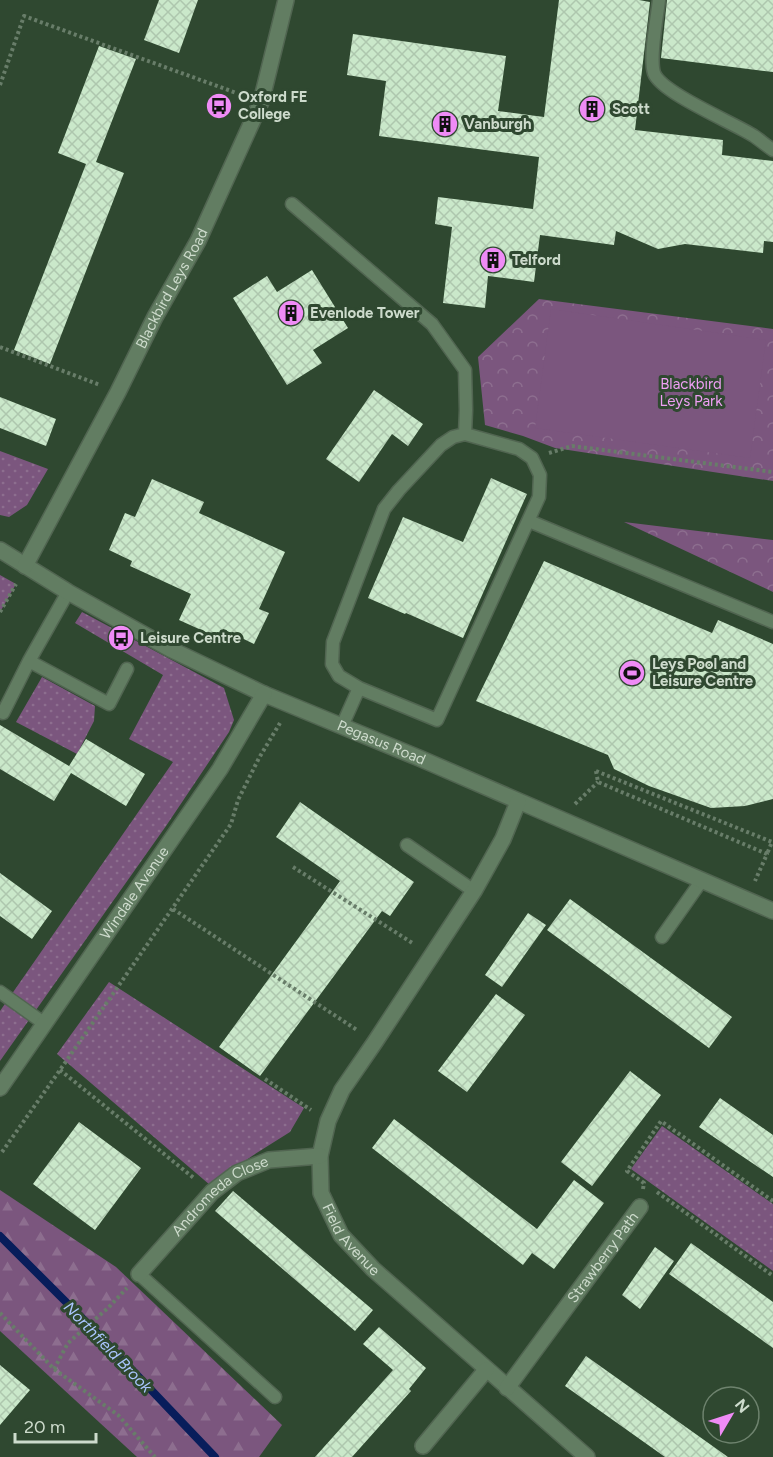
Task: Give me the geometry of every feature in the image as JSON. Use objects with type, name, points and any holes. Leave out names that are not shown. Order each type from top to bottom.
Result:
[{"type":"street","name":"Blackbird Leys Road","points":[[25,566],[118,392],[155,317],[198,241],[261,102],[285,0]]},
{"type":"street","name":"Pegasus Road","points":[[0,550],[68,592],[170,649],[264,694],[419,758],[773,911]]},
{"type":"street","name":"Windale Avenue","points":[[0,1088],[220,769],[264,694]]},
{"type":"street","name":"Field Avenue","points":[[518,802],[503,839],[474,891],[342,1090],[328,1121],[320,1156],[321,1193],[341,1235],[373,1269],[587,1457]]},
{"type":"street","name":"Andromeda Close","points":[[139,1274],[212,1192],[237,1173],[269,1160],[320,1156]]},
{"type":"street","name":"Strawberry Path","points":[[507,1388],[640,1207]]},
{"type":"street","points":[[423,1446],[486,1370]]},
{"type":"lane","points":[[658,0],[652,60],[655,75],[664,86],[754,136],[773,150]]},
{"type":"lane","points":[[292,204],[432,324],[465,370],[465,434]]},
{"type":"lane","points":[[465,434],[519,449],[532,458],[540,475],[539,497],[437,720],[359,688],[339,676],[332,664],[333,642],[384,509],[441,445],[453,437],[465,434]]},
{"type":"lane","points":[[529,521],[773,622]]},
{"type":"lane","points":[[3,713],[68,592]]},
{"type":"lane","points":[[29,661],[109,704],[127,669]]},
{"type":"lane","points":[[342,726],[359,688]]},
{"type":"lane","points":[[407,845],[474,891]]},
{"type":"lane","points":[[662,937],[702,880]]},
{"type":"lane","points":[[0,992],[45,1024]]},
{"type":"lane","points":[[139,1274],[275,1397]]},
{"type":"path","points":[[0,85],[24,16],[261,102]]},
{"type":"path","points":[[0,347],[118,392]]},
{"type":"path","points":[[532,458],[572,446],[773,472]]},
{"type":"path","points":[[0,612],[25,566]]},
{"type":"path","points":[[0,1152],[60,1070],[231,824],[238,800],[259,758],[291,704]]},
{"type":"path","points":[[598,782],[596,771],[772,842],[747,900]]},
{"type":"path","points":[[560,819],[598,782]]},
{"type":"path","points":[[598,782],[767,854]]},
{"type":"path","points":[[293,867],[432,955]]},
{"type":"path","points":[[172,909],[375,1042]]},
{"type":"path","points":[[60,1070],[212,1192]]},
{"type":"path","points":[[265,1079],[328,1121]]},
{"type":"path","points":[[773,1201],[661,1121],[627,1171],[773,1276]]},
{"type":"path","name":"Strawberry Path","points":[[640,1207],[644,1183]]},
{"type":"path","points":[[54,1369],[68,1343],[108,1308]]},
{"type":"path","points":[[0,1313],[54,1369],[118,1415],[155,1457]]},
{"type":"green space","name":"Blackbird Leys Park","points":[[539,299],[773,329],[773,481],[555,448],[485,425],[478,357]]},
{"type":"green space","name":"Blackbird Leys Park","points":[[551,309],[766,340],[750,458],[535,428]]},
{"type":"green space","points":[[0,451],[48,469],[27,505],[9,517],[0,515]]},
{"type":"green space","points":[[624,522],[773,540],[773,592]]},
{"type":"green space","points":[[0,575],[16,584],[0,612]]},
{"type":"green space","points":[[82,612],[224,688],[234,720],[229,732],[166,826],[0,1061],[0,1011],[173,762],[129,739],[163,675],[75,623]]},
{"type":"green space","points":[[42,677],[95,706],[94,721],[77,754],[16,722]]},
{"type":"green space","points":[[109,982],[304,1108],[290,1132],[210,1185],[57,1054]]},
{"type":"green space","points":[[662,1126],[773,1204],[773,1271],[631,1169]]},
{"type":"green space","points":[[0,1190],[116,1267],[282,1425],[259,1457],[137,1457],[0,1331]]},
{"type":"building","points":[[159,0],[198,0],[179,53],[144,40]]},
{"type":"building","points":[[559,0],[650,2],[635,130],[723,140],[722,155],[773,161],[773,242],[764,241],[763,253],[685,244],[658,249],[616,231],[614,245],[540,235],[534,282],[488,276],[485,308],[443,303],[452,227],[435,224],[438,197],[533,209],[539,157],[379,136],[386,81],[347,75],[353,34],[506,56],[498,111],[544,117]]},
{"type":"building","points":[[667,0],[773,0],[773,72],[661,58]]},
{"type":"building","points":[[99,46],[136,59],[96,162],[124,173],[50,364],[14,350],[86,164],[58,153]]},
{"type":"building","name":"Evenlode Tower","points":[[312,270],[348,328],[313,350],[322,363],[287,385],[233,298],[267,276],[277,292]]},
{"type":"building","points":[[374,390],[423,424],[408,446],[392,434],[359,482],[326,459]]},
{"type":"building","points":[[0,397],[56,419],[46,446],[0,428]]},
{"type":"building","points":[[491,478],[527,494],[463,638],[368,598],[403,517],[463,542]]},
{"type":"building","points":[[152,479],[204,502],[199,513],[285,552],[259,609],[269,613],[254,644],[223,629],[219,638],[179,620],[191,594],[130,566],[132,561],[109,550],[125,513],[135,517]]},
{"type":"building","name":"Leys Pool and Leisure Centre","points":[[544,561],[712,633],[718,620],[773,644],[773,799],[745,806],[711,808],[649,786],[614,769],[608,755],[476,701]]},
{"type":"building","points":[[0,725],[69,766],[86,739],[145,774],[126,806],[71,773],[54,801],[0,769]]},
{"type":"building","points":[[300,802],[414,882],[390,916],[382,911],[260,1076],[219,1047],[340,881],[276,837]]},
{"type":"building","points":[[0,873],[52,911],[32,939],[0,916]]},
{"type":"building","points":[[570,899],[732,1017],[709,1048],[547,930]]},
{"type":"building","points":[[528,913],[546,925],[502,987],[485,975]]},
{"type":"building","points":[[496,994],[525,1015],[467,1092],[438,1071]]},
{"type":"building","points":[[630,1071],[661,1095],[592,1186],[561,1162]]},
{"type":"building","points":[[720,1098],[773,1135],[773,1177],[699,1127]]},
{"type":"building","points":[[394,1119],[537,1229],[574,1180],[604,1203],[554,1269],[532,1253],[523,1265],[372,1148]]},
{"type":"building","points":[[79,1122],[141,1168],[95,1230],[33,1184]]},
{"type":"building","points":[[233,1191],[373,1310],[355,1331],[215,1211]]},
{"type":"building","points":[[691,1243],[773,1302],[773,1348],[669,1274]]},
{"type":"building","points":[[655,1247],[674,1261],[640,1309],[622,1295]]},
{"type":"building","points":[[379,1327],[426,1368],[409,1389],[411,1391],[352,1457],[315,1457],[393,1370],[363,1344]]},
{"type":"building","points":[[586,1356],[701,1438],[701,1445],[711,1445],[728,1457],[665,1457],[565,1386]]},
{"type":"building","points":[[0,1365],[30,1390],[0,1425]]},
{"type":"waterway","name":"Northfield Brook","points":[[0,1236],[95,1331],[215,1457]]},
{"type":"place","name":"Oxford FE College","points":[[219,106]]},
{"type":"place","name":"Scott","points":[[592,109]]},
{"type":"place","name":"Vanburgh","points":[[445,124]]},
{"type":"place","name":"Telford","points":[[493,260]]},
{"type":"place","name":"Evenlode Tower","points":[[291,313]]},
{"type":"place","name":"Leisure Centre","points":[[121,638]]},
{"type":"place","name":"Leys Pool and Leisure Centre","points":[[632,673]]}]
